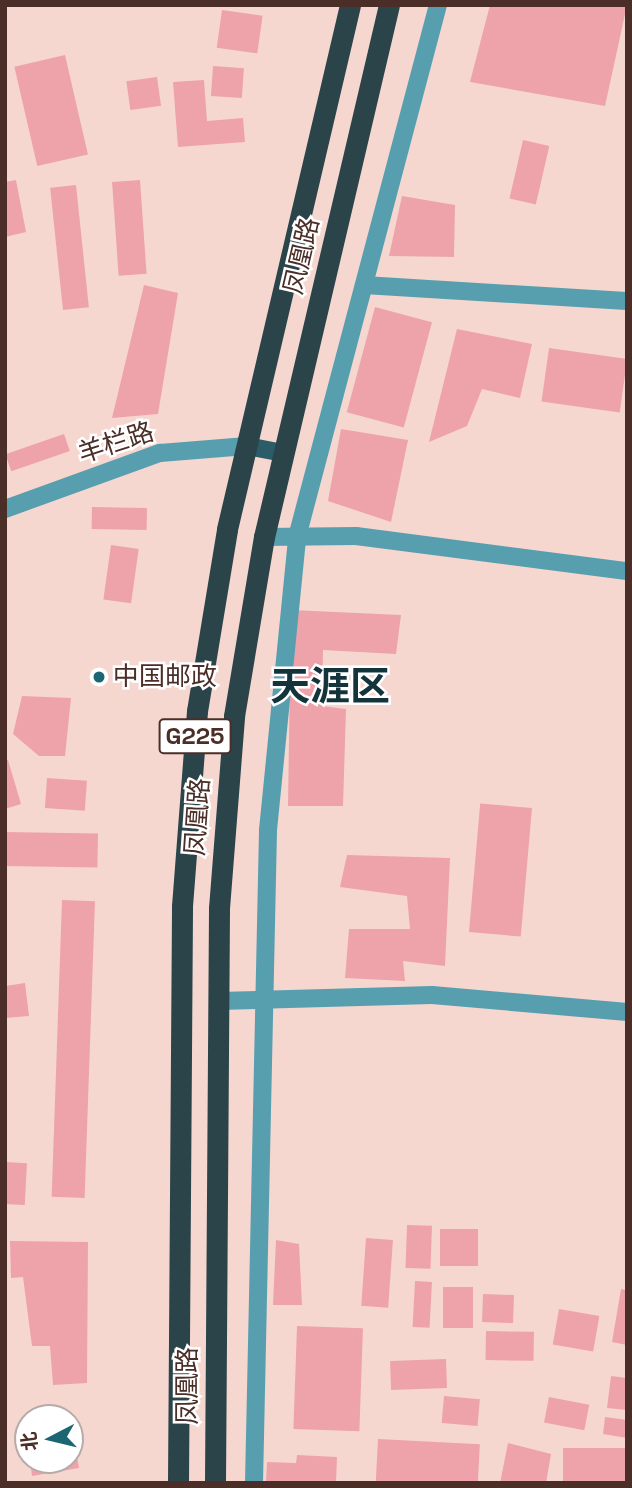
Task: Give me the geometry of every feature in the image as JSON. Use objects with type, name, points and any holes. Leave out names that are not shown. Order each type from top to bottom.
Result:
[{"type":"highway","name":"凤凰路","points":[[178,1483],[182,906],[197,711],[247,446],[350,5]]},
{"type":"highway","name":"凤凰路","points":[[215,1483],[219,1002],[234,716],[264,537],[389,5]]},
{"type":"main road","points":[[247,446],[284,453]]},
{"type":"street","points":[[254,1483],[260,998],[268,830],[297,537],[438,5]]},
{"type":"street","points":[[365,285],[627,301]]},
{"type":"street","name":"羊栏路","points":[[5,509],[160,453],[247,446]]},
{"type":"street","points":[[264,537],[356,536],[627,571]]},
{"type":"street","points":[[219,1002],[260,998],[432,995],[627,1012]]},
{"type":"building","points":[[490,5],[627,5],[605,106],[470,82]]},
{"type":"building","points":[[222,10],[263,16],[257,53],[217,48]]},
{"type":"building","points":[[65,55],[88,154],[37,166],[14,67]]},
{"type":"building","points":[[213,66],[244,68],[242,98],[211,96]]},
{"type":"building","points":[[157,77],[161,106],[130,110],[126,81]]},
{"type":"building","points":[[204,80],[207,121],[243,118],[245,142],[178,147],[173,82]]},
{"type":"building","points":[[523,140],[549,146],[536,205],[510,198]]},
{"type":"building","points":[[16,180],[26,232],[5,237],[5,182]]},
{"type":"building","points":[[140,180],[147,274],[119,276],[112,182]]},
{"type":"building","points":[[76,185],[89,307],[63,310],[50,188]]},
{"type":"building","points":[[402,196],[455,205],[454,257],[389,256]]},
{"type":"building","points":[[144,285],[178,293],[158,414],[112,418]]},
{"type":"building","points":[[375,307],[432,322],[404,428],[347,412]]},
{"type":"building","points":[[457,329],[532,344],[520,398],[482,389],[467,426],[429,442]]},
{"type":"building","points":[[549,348],[627,359],[620,412],[541,401]]},
{"type":"building","points":[[341,429],[408,440],[391,522],[328,501]]},
{"type":"building","points":[[64,434],[70,451],[11,471],[5,454]]},
{"type":"building","points":[[92,507],[147,508],[147,530],[92,529]]},
{"type":"building","points":[[111,545],[139,549],[131,603],[103,599]]},
{"type":"building","points":[[291,610],[401,615],[396,654],[323,650],[322,706],[346,709],[343,806],[288,806]]},
{"type":"building","points":[[22,696],[71,698],[65,756],[39,756],[13,734]]},
{"type":"building","points":[[8,760],[21,804],[5,809],[5,761]]},
{"type":"building","points":[[47,778],[87,781],[85,811],[45,808]]},
{"type":"building","points":[[480,803],[532,808],[521,937],[469,932]]},
{"type":"building","points":[[5,832],[98,834],[97,868],[5,866]]},
{"type":"building","points":[[347,855],[450,858],[445,966],[403,961],[405,981],[345,978],[349,929],[410,929],[407,896],[340,887]]},
{"type":"building","points":[[62,900],[95,901],[85,1198],[52,1197]]},
{"type":"building","points":[[25,983],[29,1016],[5,1018],[5,986]]},
{"type":"building","points":[[5,1162],[27,1163],[25,1205],[5,1204]]},
{"type":"building","points":[[407,1225],[432,1226],[430,1269],[405,1268]]},
{"type":"building","points":[[440,1229],[478,1229],[478,1266],[440,1266]]},
{"type":"building","points":[[366,1238],[393,1240],[388,1308],[361,1306]]},
{"type":"building","points":[[276,1240],[299,1244],[302,1305],[273,1305]]},
{"type":"building","points":[[10,1241],[88,1242],[87,1383],[53,1385],[50,1346],[32,1346],[23,1277],[11,1278]]},
{"type":"building","points":[[415,1281],[432,1282],[430,1328],[413,1327]]},
{"type":"building","points":[[443,1287],[473,1287],[473,1328],[443,1328]]},
{"type":"building","points":[[621,1289],[627,1290],[627,1345],[612,1342]]},
{"type":"building","points":[[483,1294],[514,1295],[513,1323],[482,1322]]},
{"type":"building","points":[[559,1309],[599,1316],[593,1352],[553,1344]]},
{"type":"building","points":[[297,1326],[363,1328],[359,1431],[293,1429]]},
{"type":"building","points":[[486,1331],[534,1332],[533,1361],[485,1360]]},
{"type":"building","points":[[446,1359],[447,1388],[391,1390],[390,1361]]},
{"type":"building","points":[[611,1376],[627,1378],[627,1410],[607,1408]]},
{"type":"building","points":[[444,1396],[480,1399],[478,1426],[442,1423]]},
{"type":"building","points":[[549,1397],[589,1405],[584,1430],[544,1423]]},
{"type":"building","points":[[605,1417],[627,1420],[627,1438],[603,1434]]},
{"type":"building","points":[[378,1439],[480,1444],[478,1483],[376,1483]]},
{"type":"building","points":[[508,1443],[551,1454],[546,1483],[500,1483]]},
{"type":"building","points":[[563,1448],[627,1448],[627,1483],[563,1483]]},
{"type":"building","points":[[297,1455],[337,1457],[336,1483],[266,1483],[267,1462],[296,1463]]},
{"type":"place","name":"中国邮政","points":[[99,677]]},
{"type":"district","name":"天涯区","points":[[330,687]]}]
